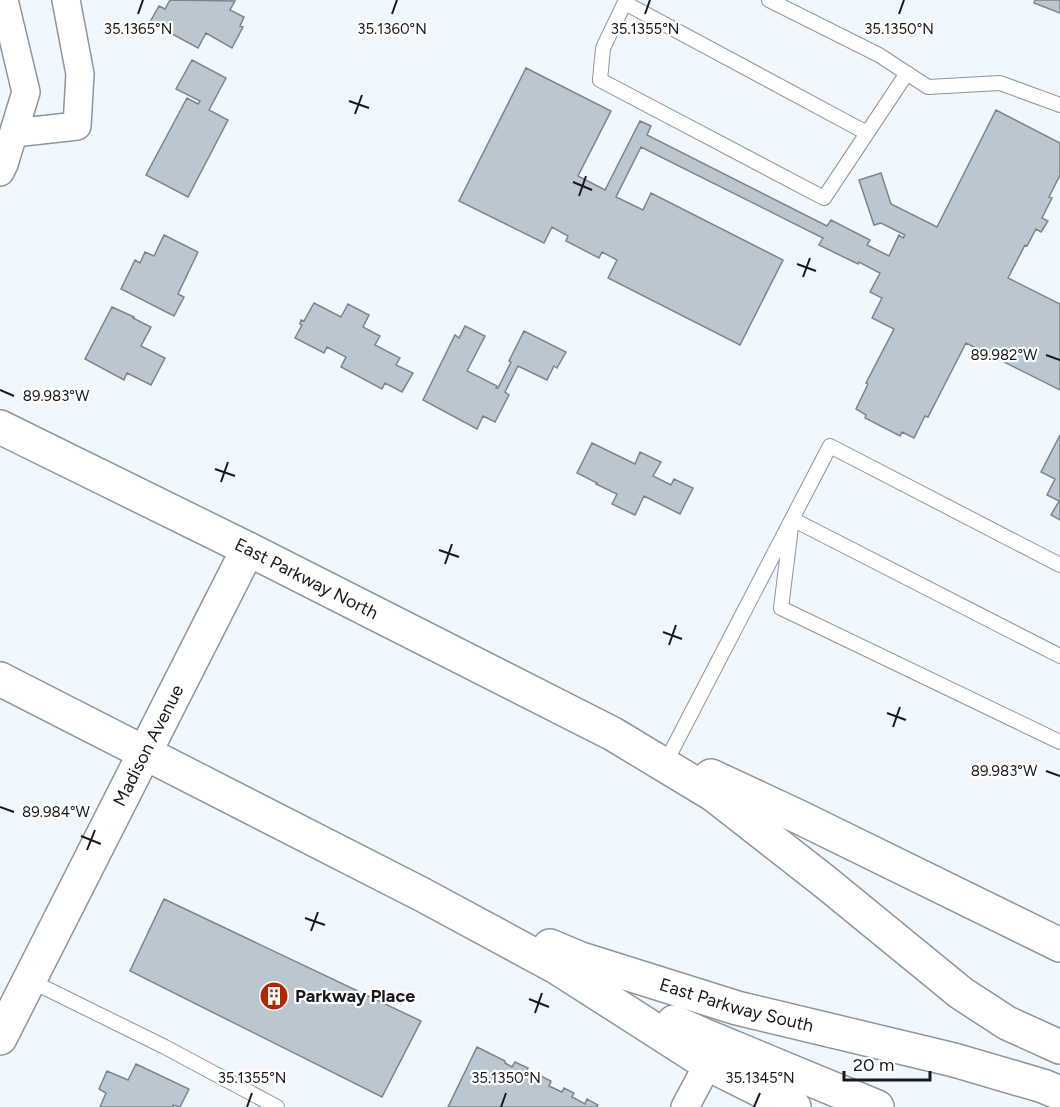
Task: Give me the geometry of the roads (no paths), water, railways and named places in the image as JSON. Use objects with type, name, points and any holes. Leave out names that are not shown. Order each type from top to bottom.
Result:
[{"type":"main road","name":"East Parkway North","points":[[0,427],[248,549],[613,734]]},
{"type":"main road","name":"Madison Avenue","points":[[0,1038],[248,549]]},
{"type":"main road","points":[[0,679],[423,896],[558,968],[708,1038],[878,1107]]},
{"type":"main road","points":[[613,734],[669,756],[1054,940]]},
{"type":"main road","points":[[613,734],[714,795],[824,880],[961,993],[1007,1023],[1060,1047]]},
{"type":"main road","name":"East Parkway South","points":[[423,896],[581,959],[737,1008],[954,1060],[1060,1093]]},
{"type":"main road","points":[[558,968],[708,1064],[795,1107]]},
{"type":"street","points":[[0,172],[26,92],[4,0]]},
{"type":"street","points":[[14,133],[77,126],[80,74],[66,0]]},
{"type":"street","points":[[686,1107],[708,1064]]},
{"type":"lane","points":[[769,0],[879,55],[928,87],[1000,83],[1060,105]]},
{"type":"lane","points":[[867,133],[625,2],[603,48],[600,80],[824,198],[908,73]]},
{"type":"lane","points":[[669,756],[830,446],[1060,565]]},
{"type":"lane","points":[[792,519],[1060,656]]},
{"type":"lane","points":[[792,519],[781,608],[1060,742]]},
{"type":"lane","points":[[29,980],[165,1047],[277,1107]]},
{"type":"place","name":"Parkway Place","points":[[274,996]]}]
